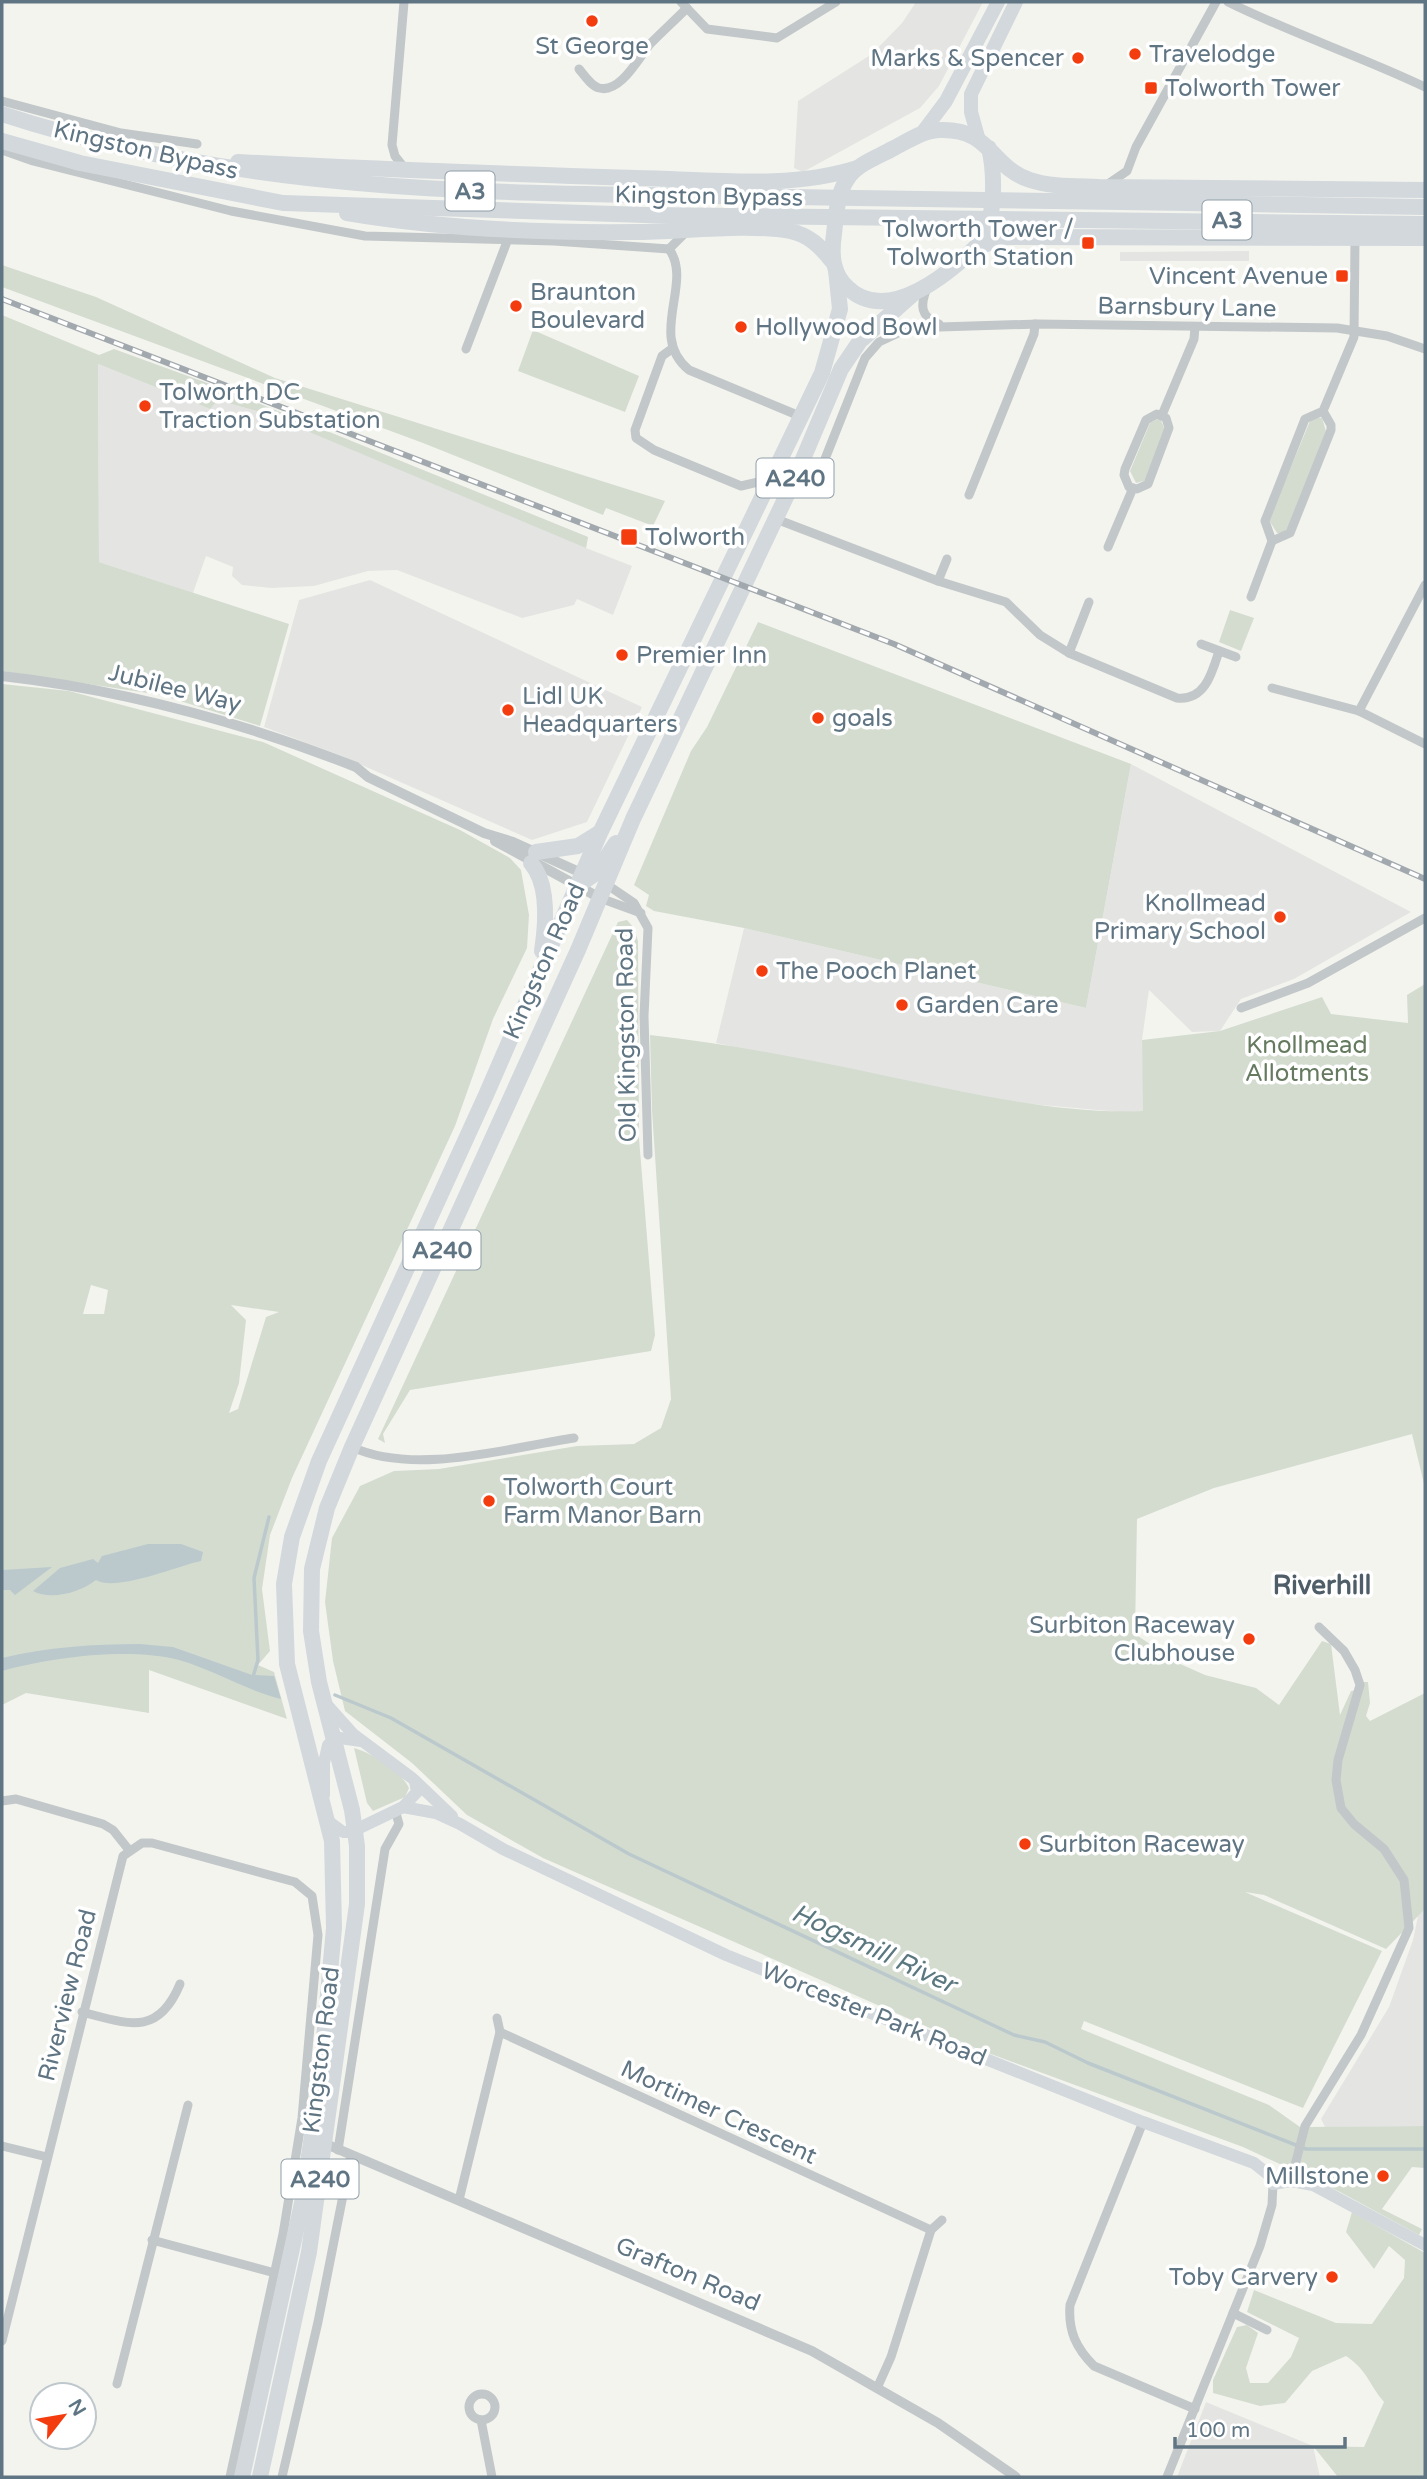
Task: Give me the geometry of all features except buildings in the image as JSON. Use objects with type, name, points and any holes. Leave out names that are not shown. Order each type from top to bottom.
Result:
[{"type":"highway","name":"Kingston Bypass","points":[[2,114],[93,142],[246,173],[415,190],[1425,206]]},
{"type":"highway","name":"A240","points":[[591,884],[633,819],[776,519],[848,355],[913,294],[973,250],[988,228],[992,183],[984,143],[956,130],[922,133],[857,168],[844,184],[835,224],[834,265],[847,288],[866,299],[884,302],[913,294]]},
{"type":"highway","name":"Kingston Bypass","points":[[2,141],[80,163],[211,191],[283,203],[645,215],[1425,224]]},
{"type":"highway","points":[[984,143],[1001,162],[1031,180],[1099,187],[1425,190]]},
{"type":"highway","points":[[149,154],[409,172],[766,181],[829,175],[857,168]]},
{"type":"highway","points":[[283,203],[445,226],[636,232],[789,231],[816,243],[834,265]]},
{"type":"highway","points":[[973,250],[1007,237],[1425,238]]},
{"type":"highway","name":"Kingston Road","points":[[323,1697],[316,1665],[310,1609],[314,1559],[327,1508],[591,884],[600,832],[822,373],[841,298],[834,265]]},
{"type":"highway","points":[[540,967],[545,912],[534,857],[578,846],[600,832]]},
{"type":"highway","name":"Kingston Road","points":[[242,2477],[290,2266],[320,2082],[334,1927],[335,1866],[326,1814],[287,1664],[284,1584],[292,1537],[305,1495],[540,967],[591,884]]},
{"type":"highway","name":"A240","points":[[323,1697],[335,1739]]},
{"type":"highway","name":"Kingston Road","points":[[260,2477],[332,2147],[357,1905],[355,1830],[335,1739]]},
{"type":"main road","name":"A240","points":[[922,133],[946,102],[998,2]]},
{"type":"main road","name":"A240","points":[[984,143],[971,112],[971,94],[1016,2]]},
{"type":"main road","points":[[323,1697],[338,1720],[415,1781],[460,1824]]},
{"type":"main road","points":[[362,1741],[335,1739],[328,1745],[325,1755],[326,1814],[343,1832],[355,1830],[399,1809],[415,1796],[415,1781]]},
{"type":"main road","points":[[399,1809],[436,1813],[460,1824]]},
{"type":"main road","name":"Worcester Park Road","points":[[460,1824],[503,1849],[726,1955],[1143,2122],[1254,2163],[1269,2175],[1273,2184]]},
{"type":"main road","points":[[1273,2184],[1291,2181],[1312,2185],[1425,2245]]},
{"type":"street","points":[[404,2],[392,145],[400,165],[409,172]]},
{"type":"street","points":[[579,69],[596,87],[603,89],[621,80],[640,61],[648,46],[684,5],[707,29],[777,38],[836,2]]},
{"type":"street","points":[[1099,187],[1123,177],[1128,171],[1136,147],[1216,2]]},
{"type":"street","points":[[1228,2],[1286,30],[1365,58],[1425,87]]},
{"type":"street","points":[[2,101],[121,133],[197,144]]},
{"type":"street","points":[[2,150],[33,161],[231,211],[365,236],[508,239],[669,249],[688,230]]},
{"type":"street","points":[[466,349],[508,239]]},
{"type":"street","points":[[1251,597],[1272,541],[1265,521],[1305,419],[1323,411],[1354,330],[1354,239]]},
{"type":"street","points":[[669,249],[676,265],[671,329],[673,348],[681,363],[689,370],[802,416]]},
{"type":"street","points":[[930,282],[922,302],[923,312],[930,320],[944,325]]},
{"type":"street","points":[[969,495],[1034,334],[1035,324]]},
{"type":"street","name":"Barnsbury Lane","points":[[825,459],[859,371],[872,349],[898,331],[944,325],[1035,324],[1354,330],[1387,336],[1425,349]]},
{"type":"street","points":[[1162,415],[1194,339],[1195,327]]},
{"type":"street","points":[[673,348],[662,356],[635,430],[639,442],[741,486],[773,478]]},
{"type":"street","points":[[1272,541],[1290,533],[1331,430],[1323,411]]},
{"type":"street","points":[[1162,415],[1169,428],[1148,484],[1133,488],[1126,484],[1125,469],[1146,419],[1162,415]]},
{"type":"street","points":[[1108,547],[1133,488]]},
{"type":"street","points":[[776,519],[938,581],[1006,602],[1040,635],[1069,653],[1185,699],[1194,698],[1202,691],[1219,651]]},
{"type":"street","points":[[938,581],[947,559]]},
{"type":"street","points":[[1359,711],[1425,585]]},
{"type":"street","points":[[1069,653],[1089,602]]},
{"type":"street","points":[[1202,644],[1236,657]]},
{"type":"street","name":"Jubilee Way","points":[[2,676],[57,682],[176,707],[279,739],[332,761],[345,770],[368,777],[591,884]]},
{"type":"street","points":[[1272,688],[1359,711],[1425,744]]},
{"type":"street","name":"Old Kingston Road","points":[[591,884],[643,914]]},
{"type":"street","name":"Old Kingston Road","points":[[591,884],[628,899],[643,914],[648,935],[644,1016],[648,1155]]},
{"type":"street","points":[[1241,1008],[1308,983],[1425,918]]},
{"type":"street","points":[[352,1447],[384,1457],[421,1461],[574,1437]]},
{"type":"street","points":[[1291,2181],[1305,2126],[1361,2035],[1409,1928],[1406,1890],[1398,1870],[1384,1849],[1354,1824],[1341,1808],[1336,1780],[1338,1760],[1360,1685],[1344,1651],[1319,1627]]},
{"type":"street","points":[[2,1801],[16,1798],[103,1824],[113,1830],[129,1850],[142,1843],[152,1843],[295,1882],[312,1896],[318,1935],[309,2058],[295,2172],[230,2477]]},
{"type":"street","points":[[332,2147],[385,1849],[399,1824],[399,1809]]},
{"type":"street","name":"Riverview Road","points":[[2,2341],[6,2300],[47,2157],[121,1862],[129,1850]]},
{"type":"street","points":[[82,2012],[132,2024],[143,2024],[162,2014],[170,2005],[180,1984]]},
{"type":"street","points":[[459,2200],[500,2032],[497,2018]]},
{"type":"street","name":"Mortimer Crescent","points":[[500,2032],[931,2231]]},
{"type":"street","points":[[117,2384],[188,2105]]},
{"type":"street","points":[[1143,2122],[1070,2305],[1072,2336],[1082,2354],[1094,2366],[1195,2409]]},
{"type":"street","points":[[2,2146],[47,2157]]},
{"type":"street","name":"Grafton Road","points":[[332,2147],[812,2351],[878,2386],[1016,2477]]},
{"type":"street","points":[[282,2477],[318,2322],[351,2155]]},
{"type":"street","points":[[1167,2477],[1263,2235],[1272,2205],[1273,2184]]},
{"type":"street","points":[[878,2386],[891,2357],[931,2231],[942,2220]]},
{"type":"street","points":[[152,2240],[275,2273]]},
{"type":"street","points":[[1233,2313],[1267,2330]]},
{"type":"street","points":[[481,2420],[492,2477]]},
{"type":"shaded area","points":[[916,2],[983,2],[939,86],[920,108],[803,172],[794,168],[798,101],[872,54],[902,23]]},
{"type":"shaded area","points":[[1249,251],[1249,261],[1120,261],[1120,252]]},
{"type":"shaded area","points":[[98,364],[210,409],[221,388],[588,537],[586,548],[632,566],[613,615],[577,599],[574,605],[522,618],[397,570],[368,571],[314,586],[271,588],[242,585],[232,576],[233,567],[206,556],[193,593],[99,562]]},
{"type":"shaded area","points":[[370,580],[642,707],[587,822],[532,840],[339,755],[264,727],[299,600]]},
{"type":"shaded area","points":[[1131,764],[1411,912],[1294,979],[1241,999],[1220,1031],[1192,1032],[1149,990],[1142,1040],[1144,1111],[1120,1112],[1008,1102],[716,1043],[744,928],[1086,1008]]},
{"type":"shaded area","points":[[148,1544],[181,1544],[203,1552],[201,1561],[132,1581],[106,1583],[96,1580],[66,1594],[48,1595],[33,1591],[60,1568],[93,1559],[98,1563],[102,1556]]},
{"type":"shaded area","points":[[52,1567],[15,1595],[10,1590],[2,1590],[2,1570]]},
{"type":"shaded area","points":[[140,1644],[173,1647],[252,1675],[274,1676],[281,1699],[192,1664],[159,1656],[91,1655],[2,1671],[2,1658],[19,1654],[70,1647]]},
{"type":"shaded area","points":[[1425,1909],[1425,2126],[1325,2127],[1321,2119],[1389,2007],[1413,1940],[1418,1916]]},
{"type":"shaded area","points":[[1206,2402],[1313,2446],[1320,2477],[1177,2477]]},
{"type":"green space","points":[[2,265],[96,297],[275,378],[665,501],[653,526],[606,508],[603,515],[423,443],[2,287]]},
{"type":"green space","points":[[2,315],[99,355],[114,349],[221,388],[588,537],[586,548],[264,413],[218,400],[210,409],[98,364],[99,562],[289,624],[260,726],[161,695],[2,671]]},
{"type":"green space","points":[[533,330],[639,376],[625,412],[518,371]]},
{"type":"green space","points":[[1316,417],[1322,418],[1326,431],[1290,526],[1282,534],[1277,533],[1269,520],[1310,421]]},
{"type":"green space","points":[[1160,418],[1165,430],[1147,480],[1136,483],[1130,471],[1150,423]]},
{"type":"green space","points":[[1230,610],[1254,618],[1241,651],[1219,642]]},
{"type":"green space","points":[[758,622],[1131,764],[1086,1008],[744,928],[654,911],[646,906],[649,895],[634,885],[691,751],[707,727]]},
{"type":"green space","points":[[2,684],[69,691],[263,742],[460,830],[510,858],[521,870],[529,915],[527,948],[493,1019],[455,1126],[292,1478],[270,1535],[262,1589],[270,1651],[258,1665],[274,1672],[287,1719],[149,1670],[149,1713],[26,1693],[2,1705]],"holes":[[[91,1285],[108,1290],[104,1314],[83,1314]],[[231,1305],[279,1312],[266,1317],[238,1409],[229,1413],[239,1383],[246,1320]]]},
{"type":"green space","points":[[627,920],[634,928],[638,941],[639,1138],[655,1335],[651,1351],[410,1390],[383,1434],[385,1443],[378,1439],[618,922]]},
{"type":"green space","name":"Knollmead Allotments","points":[[1425,984],[1425,1488],[1412,1434],[1214,1488],[1137,1519],[1135,1634],[1178,1663],[1205,1675],[1256,1688],[1279,1705],[1322,1641],[1331,1644],[1340,1715],[1351,1691],[1362,1689],[1363,1682],[1368,1682],[1370,1703],[1366,1716],[1370,1721],[1425,1693],[1425,1909],[1386,1949],[1264,1895],[1245,1892],[1382,1951],[1303,2108],[1084,2021],[1081,2029],[1269,2105],[1300,2127],[1425,2126],[1425,2168],[1412,2167],[1382,2209],[1422,2229],[1419,2235],[1340,2192],[1243,2147],[980,2050],[543,1858],[467,1815],[412,1763],[345,1711],[333,1661],[325,1602],[332,1538],[360,1486],[394,1471],[439,1469],[577,1446],[634,1444],[661,1428],[671,1399],[652,1110],[650,1035],[771,1053],[1016,1102],[1079,1109],[1143,1111],[1142,1040],[1220,1031],[1322,997],[1331,1014],[1408,1023],[1407,995]]},
{"type":"green space","points":[[354,1748],[377,1758],[400,1775],[409,1788],[405,1797],[373,1811],[367,1803]]},
{"type":"green space","points":[[1352,2212],[1425,2253],[1425,2477],[1338,2477],[1313,2446],[1364,2447],[1384,2402],[1363,2372],[1346,2356],[1312,2371],[1285,2403],[1260,2406],[1213,2393],[1213,2380],[1237,2327],[1247,2325],[1258,2333],[1246,2368],[1250,2383],[1268,2383],[1291,2357],[1299,2338],[1247,2312],[1254,2290],[1336,2323],[1372,2324],[1404,2278],[1405,2260],[1389,2246],[1374,2269],[1346,2232]]},
{"type":"waterway","points":[[252,1680],[258,1660],[254,1578],[269,1517]]},
{"type":"waterway","name":"Hogsmill River","points":[[335,1695],[391,1718],[629,1854],[1014,2035],[1045,2042],[1088,2063],[1306,2149],[1425,2149]]},
{"type":"railway","points":[[2,299],[894,644],[1425,879]]},
{"type":"place","name":"St George","points":[[592,21]]},
{"type":"place","name":"Travelodge","points":[[1135,54]]},
{"type":"place","name":"Marks & Spencer","points":[[1078,58]]},
{"type":"place","name":"Tolworth Tower","points":[[1151,88]]},
{"type":"place","name":"Tolworth Tower / Tolworth Station","points":[[1088,243]]},
{"type":"place","name":"Vincent Avenue","points":[[1342,276]]},
{"type":"place","name":"Braunton Boulevard","points":[[516,306]]},
{"type":"place","name":"Hollywood Bowl","points":[[741,327]]},
{"type":"place","name":"Tolworth DC Traction Substation","points":[[145,406]]},
{"type":"place","name":"Tolworth","points":[[629,537]]},
{"type":"place","name":"Premier Inn","points":[[622,655]]},
{"type":"place","name":"Lidl UK Headquarters","points":[[508,710]]},
{"type":"place","name":"goals","points":[[818,718]]},
{"type":"place","name":"Knollmead Primary School","points":[[1280,917]]},
{"type":"place","name":"The Pooch Planet","points":[[762,971]]},
{"type":"place","name":"Garden Care","points":[[902,1005]]},
{"type":"place","name":"Tolworth Court Farm Manor Barn","points":[[489,1501]]},
{"type":"place","name":"Surbiton Raceway Clubhouse","points":[[1249,1639]]},
{"type":"place","name":"Surbiton Raceway","points":[[1025,1844]]},
{"type":"place","name":"Millstone","points":[[1383,2176]]},
{"type":"place","name":"Toby Carvery","points":[[1332,2277]]},
{"type":"district","name":"Riverhill","points":[[1322,1585]]}]
